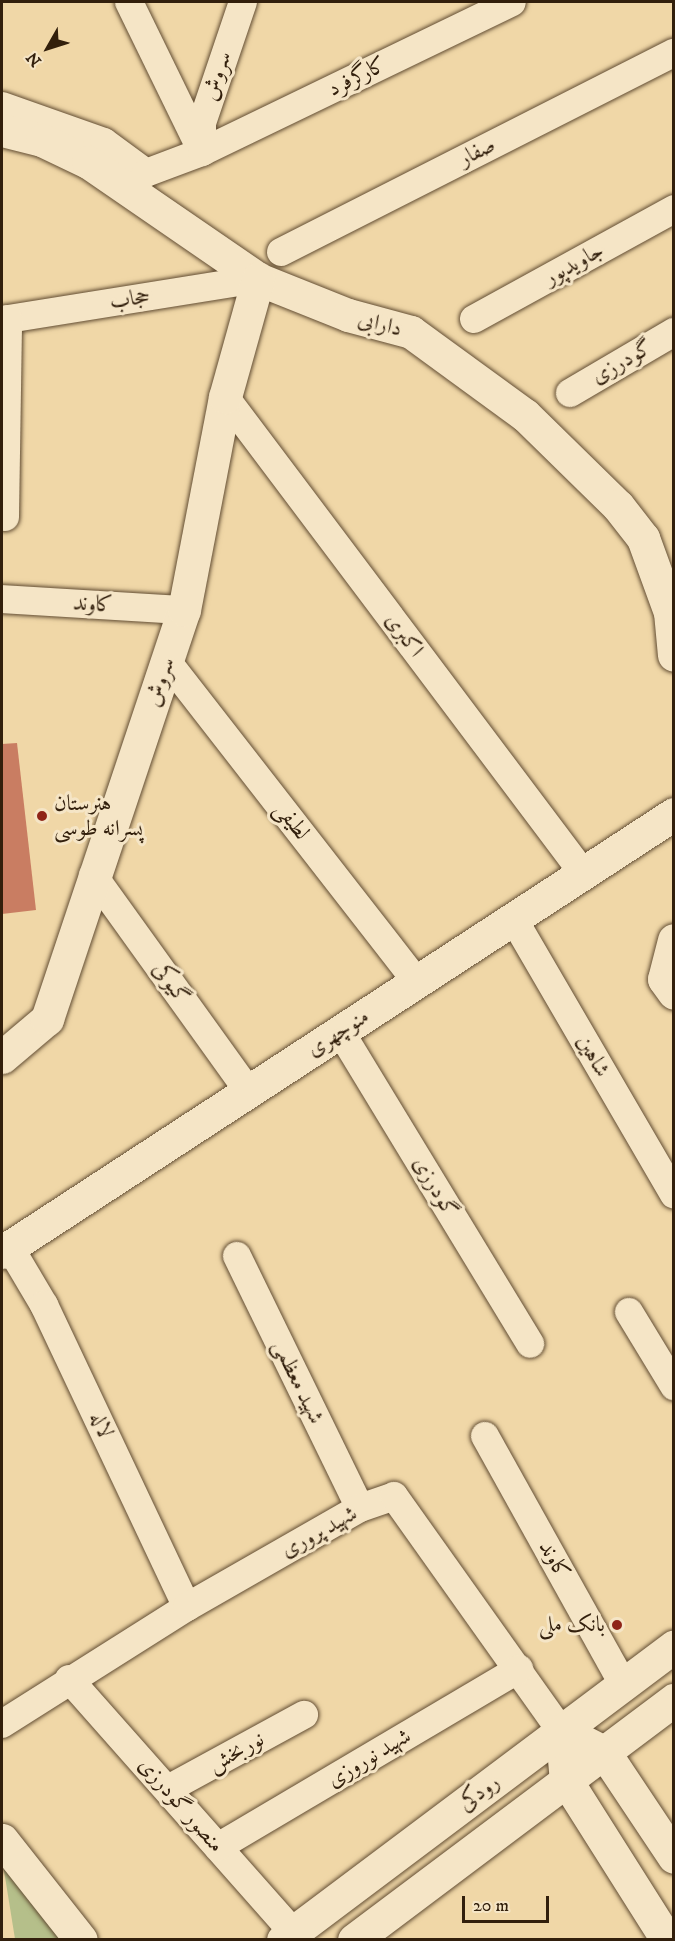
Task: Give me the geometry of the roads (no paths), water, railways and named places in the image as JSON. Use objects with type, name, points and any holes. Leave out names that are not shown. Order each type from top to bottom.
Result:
[{"type":"street","points":[[129,2],[202,152]]},
{"type":"street","name":"کارگرفرد","points":[[2,106],[104,142],[146,173],[202,152],[512,2]]},
{"type":"street","name":"سروش","points":[[202,152],[202,123],[247,4]]},
{"type":"street","name":"صفار","points":[[280,252],[674,53]]},
{"type":"street","name":"دارابی","points":[[2,130],[42,140],[88,162],[258,279],[348,315],[411,332],[525,415],[618,506],[643,538],[670,612],[674,655]]},
{"type":"street","name":"جاویدپور","points":[[474,319],[674,209]]},
{"type":"street","name":"سروش","points":[[2,1058],[47,1019],[93,875],[184,610],[225,397],[258,279]]},
{"type":"street","name":"حجاب","points":[[5,319],[258,279]]},
{"type":"street","points":[[5,319],[5,517]]},
{"type":"street","name":"گودرزی","points":[[570,393],[674,332]]},
{"type":"street","name":"اکبری","points":[[225,397],[583,873]]},
{"type":"street","name":"کاوند","points":[[2,599],[184,610]]},
{"type":"street","name":"لطیفی","points":[[167,661],[416,981]]},
{"type":"street","name":"منوچهری","points":[[5,1249],[674,814]]},
{"type":"street","name":"گیوکی","points":[[93,875],[248,1091]]},
{"type":"street","name":"شاهین","points":[[513,918],[674,1195]]},
{"type":"street","points":[[674,940],[664,979],[674,993]]},
{"type":"street","name":"گودرزی","points":[[340,1031],[530,1344]]},
{"type":"street","name":"لاله","points":[[5,1249],[44,1305],[187,1607]]},
{"type":"street","name":"شهید معظمی","points":[[237,1256],[360,1508]]},
{"type":"street","points":[[629,1312],[674,1386]]},
{"type":"street","name":"کاوند","points":[[485,1436],[623,1684]]},
{"type":"street","name":"شهید پروری","points":[[2,1724],[69,1679],[187,1607],[360,1508],[394,1496],[561,1731]]},
{"type":"street","name":"رودکی","points":[[288,1936],[674,1646]]},
{"type":"street","name":"شهید نوروزی","points":[[218,1847],[519,1669]]},
{"type":"street","name":"منصور گودرزی","points":[[69,1679],[218,1847],[288,1936]]},
{"type":"street","points":[[623,1684],[661,1709]]},
{"type":"street","name":"رودکی","points":[[354,1940],[661,1709]]},
{"type":"street","name":"نوربخش","points":[[168,1789],[304,1714]]},
{"type":"street","points":[[561,1731],[604,1752],[674,1857]]},
{"type":"street","points":[[561,1731],[566,1780],[667,1940]]},
{"type":"street","points":[[482,1791],[508,1825]]},
{"type":"street","points":[[2,1840],[81,1940]]},
{"type":"place","name":"هنرستان پسرانه طوسی","points":[[42,816]]},
{"type":"place","name":"بانک ملی","points":[[617,1625]]}]
